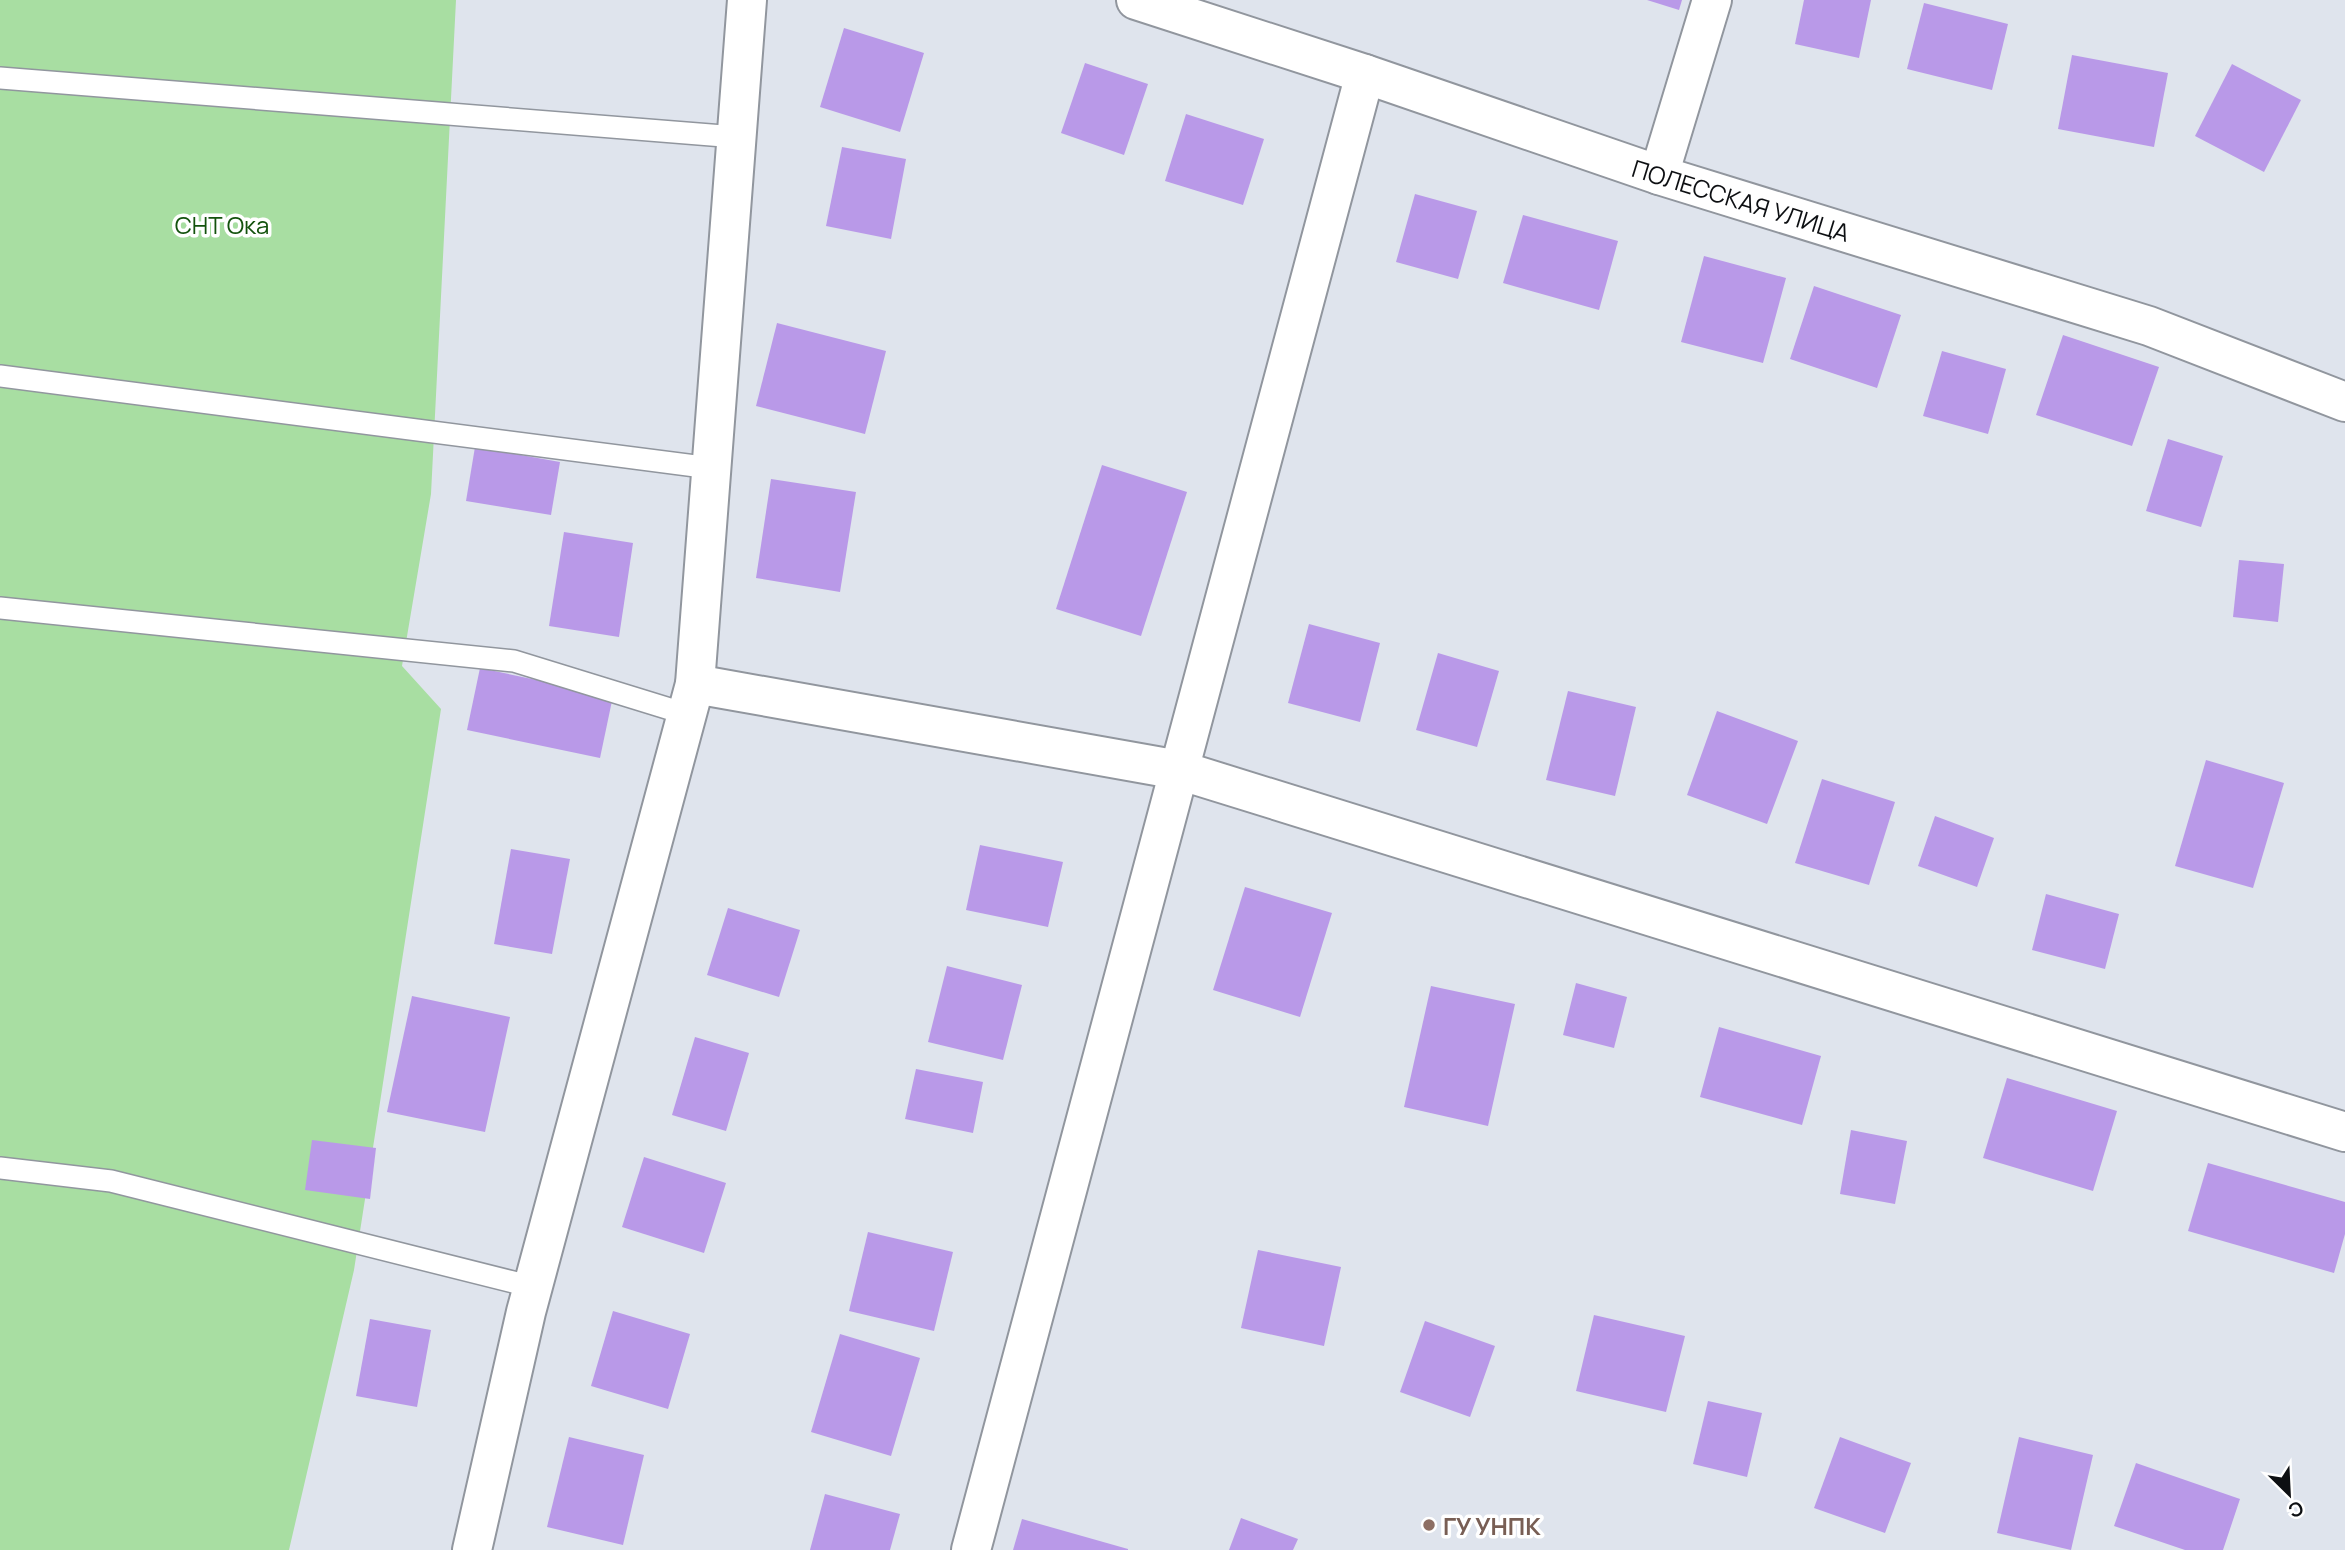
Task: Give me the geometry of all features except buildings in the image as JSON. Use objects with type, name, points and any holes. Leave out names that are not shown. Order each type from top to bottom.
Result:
[{"type":"street","points":[[472,1550],[533,1287],[691,699],[747,0]]},
{"type":"street","name":"ПОЛЕССКАЯ УЛИЦА","points":[[1136,0],[1365,74],[1658,175],[2149,326],[2345,402]]},
{"type":"street","points":[[1658,175],[1712,0]]},
{"type":"street","points":[[971,1550],[1365,74]]},
{"type":"street","points":[[691,699],[1179,770],[2345,1132]]},
{"type":"lane","points":[[0,78],[736,137]]},
{"type":"lane","points":[[0,376],[711,468]]},
{"type":"lane","points":[[0,608],[514,661],[691,699]]},
{"type":"lane","points":[[0,1168],[111,1181],[533,1287]]},
{"type":"green space","name":"СНТ Ока","points":[[0,0],[456,0],[431,494],[402,666],[441,709],[354,1270],[289,1550],[0,1550]]},
{"type":"place","name":"ГУ УНПК","points":[[1429,1525]]}]
